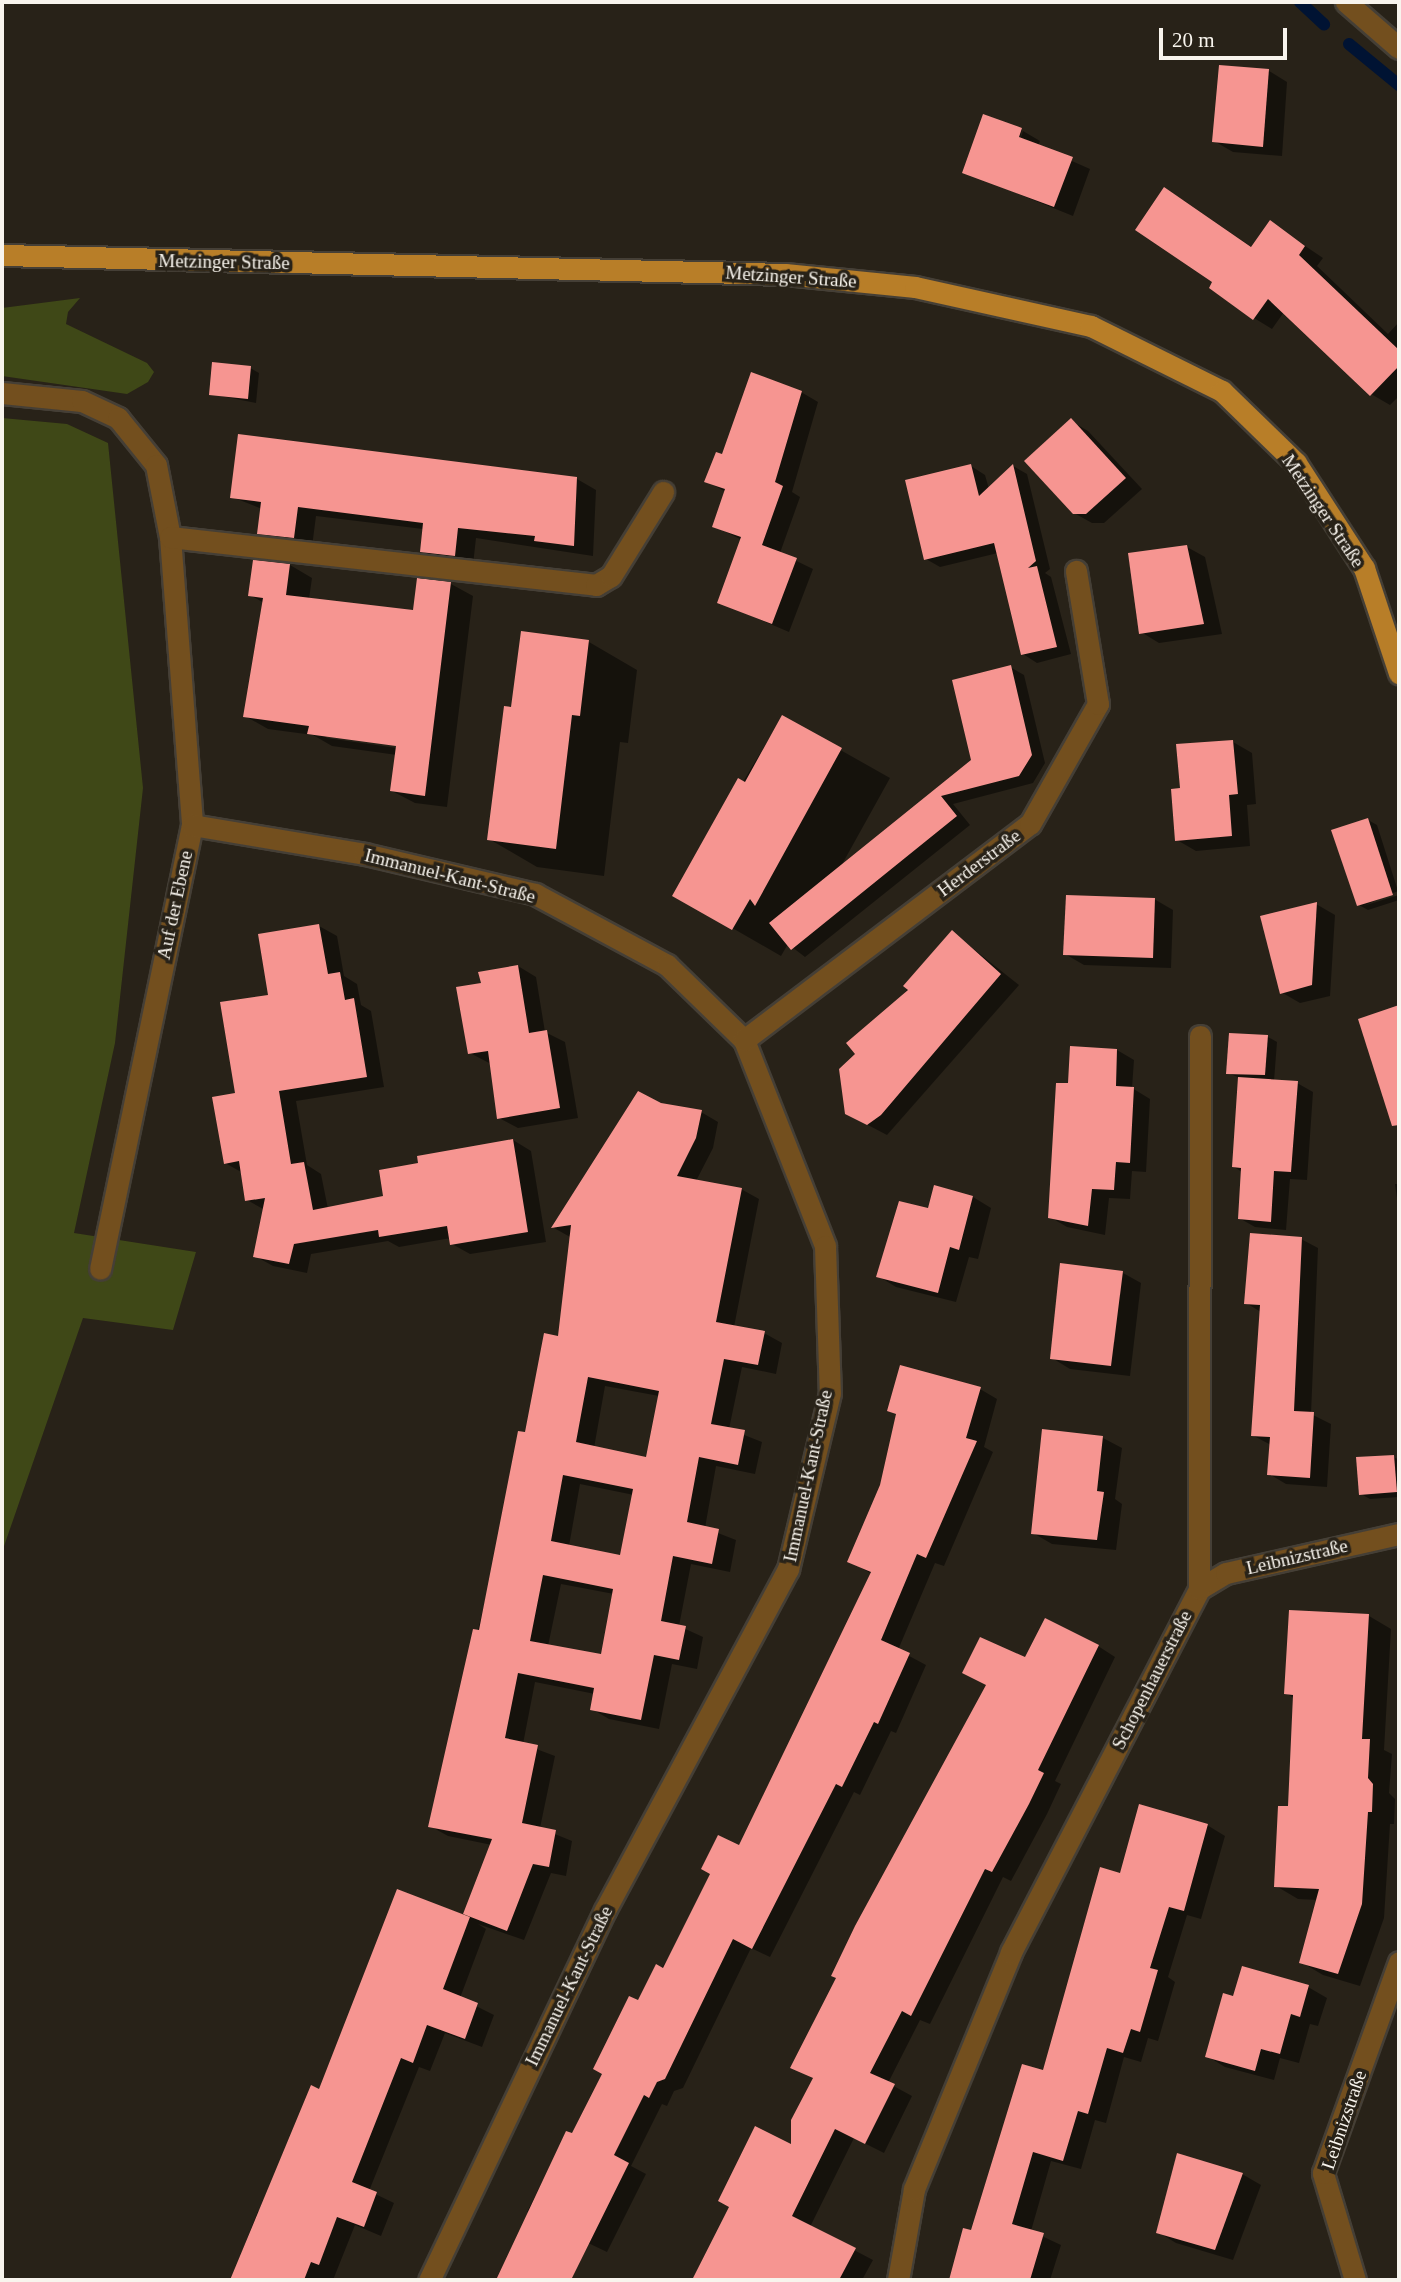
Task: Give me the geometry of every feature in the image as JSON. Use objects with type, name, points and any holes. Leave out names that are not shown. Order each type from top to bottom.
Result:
[{"type":"main road","name":"Metzinger Straße","points":[[2,255],[785,274],[915,287],[1091,326],[1222,391],[1296,463],[1364,568],[1399,673]]},
{"type":"street","points":[[1346,2],[1399,48]]},
{"type":"street","points":[[2,393],[82,401],[118,418],[156,465],[170,537],[596,585],[611,576],[663,492]]},
{"type":"street","name":"Auf der Ebene","points":[[100,1269],[192,825],[170,537]]},
{"type":"street","name":"Herderstraße","points":[[744,1040],[1030,824],[1098,704],[1076,571]]},
{"type":"street","name":"Immanuel-Kant-Straße","points":[[192,825],[365,854],[535,894],[667,965],[744,1040],[825,1246],[830,1393],[788,1569],[605,1910],[429,2280]]},
{"type":"street","name":"Schopenhauerstraße","points":[[898,2280],[914,2189],[1011,1952],[1199,1589],[1200,1036]]},
{"type":"street","name":"Leibnizstraße","points":[[1199,1589],[1226,1573],[1399,1534]]},
{"type":"street","name":"Leibnizstraße","points":[[1355,2280],[1323,2173],[1399,1962]]},
{"type":"green space","points":[[80,298],[68,312],[66,324],[147,363],[154,372],[148,382],[127,394],[2,376],[2,308]]},
{"type":"green space","points":[[2,418],[67,424],[108,443],[143,788],[115,1043],[74,1233],[196,1252],[173,1330],[83,1318],[2,1552]]},
{"type":"building","points":[[1219,65],[1269,69],[1263,147],[1212,142]]},
{"type":"building","points":[[983,114],[1022,128],[1019,137],[1073,157],[1054,207],[962,173]]},
{"type":"building","points":[[1164,187],[1251,247],[1270,220],[1305,246],[1299,255],[1399,350],[1399,366],[1370,396],[1268,299],[1253,320],[1209,288],[1212,282],[1135,230]]},
{"type":"building","points":[[212,362],[251,366],[248,399],[209,395]]},
{"type":"building","points":[[751,372],[802,391],[775,482],[783,486],[762,545],[797,558],[772,624],[717,603],[741,537],[712,527],[725,489],[704,482],[716,452],[722,454]]},
{"type":"building","points":[[1071,418],[1126,478],[1086,514],[1073,514],[1024,461]]},
{"type":"building","points":[[238,434],[577,477],[574,546],[534,541],[535,536],[458,528],[455,556],[420,552],[423,523],[298,507],[294,538],[257,534],[261,502],[230,498]]},
{"type":"building","points":[[971,464],[979,496],[1013,464],[1036,561],[1028,568],[1037,566],[1057,647],[1021,655],[994,543],[924,560],[905,480]]},
{"type":"building","points":[[1187,545],[1204,624],[1139,634],[1128,553]]},
{"type":"building","points":[[253,560],[290,564],[286,595],[413,610],[417,578],[451,582],[425,796],[390,791],[396,746],[307,734],[309,726],[243,717],[263,598],[248,596]]},
{"type":"building","points":[[521,631],[589,640],[580,716],[572,715],[556,849],[487,840],[504,706],[511,707]]},
{"type":"building","points":[[1011,665],[1032,755],[1019,776],[941,796],[957,816],[791,950],[769,923],[971,760],[952,680]]},
{"type":"building","points":[[782,715],[842,748],[755,906],[750,899],[732,930],[672,896],[738,778],[745,782]]},
{"type":"building","points":[[1233,740],[1238,794],[1229,795],[1232,836],[1175,841],[1171,789],[1180,788],[1176,744]]},
{"type":"building","points":[[1368,818],[1393,895],[1357,906],[1331,830]]},
{"type":"building","points":[[1066,895],[1155,898],[1153,958],[1063,955]]},
{"type":"building","points":[[1317,902],[1312,985],[1280,994],[1260,916]]},
{"type":"building","points":[[319,924],[328,974],[340,972],[345,1000],[354,998],[367,1077],[279,1091],[291,1164],[304,1162],[313,1210],[383,1196],[379,1170],[418,1163],[417,1156],[513,1139],[528,1232],[450,1245],[447,1226],[379,1237],[378,1230],[294,1244],[289,1264],[253,1257],[265,1198],[245,1201],[239,1161],[224,1164],[212,1097],[235,1093],[220,1002],[268,995],[258,934]]},
{"type":"building","points":[[952,930],[1001,974],[881,1115],[867,1125],[845,1114],[839,1069],[855,1054],[846,1043],[908,990],[903,986]]},
{"type":"building","points":[[518,965],[529,1033],[547,1030],[560,1108],[497,1119],[488,1051],[468,1054],[456,987],[481,983],[478,972]]},
{"type":"building","points":[[1399,1005],[1399,1125],[1392,1126],[1358,1019]]},
{"type":"building","points":[[1229,1033],[1268,1035],[1265,1075],[1226,1074]]},
{"type":"building","points":[[1070,1046],[1117,1049],[1116,1086],[1134,1087],[1130,1163],[1116,1162],[1114,1190],[1092,1189],[1088,1226],[1048,1218],[1056,1083],[1068,1083]]},
{"type":"building","points":[[1238,1077],[1298,1081],[1291,1172],[1274,1171],[1271,1222],[1238,1219],[1241,1168],[1232,1167]]},
{"type":"building","points":[[638,1091],[661,1103],[702,1110],[696,1138],[677,1176],[742,1188],[716,1322],[765,1331],[758,1365],[724,1359],[711,1424],[745,1430],[738,1465],[699,1457],[687,1522],[719,1529],[712,1564],[673,1556],[661,1621],[686,1626],[679,1660],[654,1655],[641,1720],[590,1710],[594,1688],[518,1673],[505,1738],[538,1745],[522,1823],[556,1830],[549,1867],[533,1864],[507,1931],[463,1914],[492,1839],[428,1827],[473,1629],[479,1630],[518,1431],[525,1432],[544,1333],[558,1336],[571,1225],[551,1228]],"holes":[[[588,1377],[659,1391],[646,1457],[576,1442]],[[563,1475],[633,1489],[620,1555],[551,1541]],[[543,1575],[613,1589],[601,1654],[530,1641]]]},
{"type":"building","points":[[934,1185],[973,1196],[959,1250],[950,1247],[938,1293],[876,1277],[899,1201],[928,1208]]},
{"type":"building","points":[[1250,1233],[1302,1237],[1294,1411],[1314,1412],[1310,1478],[1267,1475],[1270,1437],[1251,1436],[1260,1305],[1244,1304]]},
{"type":"building","points":[[1060,1263],[1123,1271],[1111,1366],[1050,1359]]},
{"type":"building","points":[[900,1365],[981,1387],[966,1438],[977,1441],[926,1558],[917,1554],[881,1640],[910,1653],[878,1724],[874,1722],[842,1787],[836,1784],[752,1949],[733,1939],[665,2079],[657,2082],[649,2098],[644,2095],[614,2155],[629,2163],[571,2280],[496,2280],[566,2131],[572,2133],[602,2074],[593,2069],[629,1996],[638,2000],[656,1964],[663,1968],[710,1874],[701,1869],[718,1835],[739,1845],[871,1572],[847,1562],[880,1485],[896,1414],[887,1411]]},
{"type":"building","points":[[1042,1429],[1103,1436],[1097,1491],[1104,1492],[1097,1540],[1031,1534]]},
{"type":"building","points":[[1394,1455],[1397,1492],[1359,1495],[1356,1457]]},
{"type":"building","points":[[1289,1610],[1369,1614],[1362,1739],[1370,1739],[1368,1778],[1373,1784],[1372,1812],[1368,1812],[1362,1904],[1338,1974],[1299,1963],[1319,1889],[1274,1887],[1278,1806],[1288,1806],[1293,1695],[1284,1694]]},
{"type":"building","points":[[1045,1618],[1099,1645],[1038,1770],[1044,1773],[1029,1804],[992,1872],[985,1869],[911,2016],[902,2011],[870,2073],[895,2084],[865,2144],[835,2129],[792,2216],[856,2248],[839,2280],[692,2280],[729,2207],[718,2201],[755,2126],[791,2144],[791,2120],[813,2078],[790,2068],[836,1978],[831,1976],[855,1926],[986,1685],[962,1673],[980,1637],[1025,1657]]},
{"type":"building","points":[[1139,1804],[1208,1824],[1184,1911],[1169,1907],[1150,1968],[1158,1970],[1140,2032],[1131,2029],[1123,2053],[1107,2048],[1088,2114],[1078,2111],[1063,2161],[1033,2152],[1012,2224],[1044,2233],[1030,2280],[949,2280],[963,2228],[971,2230],[1022,2064],[1043,2070],[1100,1867],[1120,1873]]},
{"type":"building","points":[[397,1889],[470,1917],[443,1989],[478,2003],[465,2039],[427,2025],[413,2063],[401,2058],[352,2182],[377,2192],[364,2227],[337,2217],[319,2265],[311,2262],[304,2280],[230,2280],[311,2085],[319,2089]]},
{"type":"building","points":[[1242,1966],[1309,1985],[1300,2017],[1291,2014],[1280,2054],[1261,2049],[1255,2071],[1205,2057],[1223,1993],[1233,1996]]},
{"type":"building","points":[[1177,2153],[1243,2173],[1215,2250],[1156,2233]]},
{"type":"waterway","points":[[1300,2],[1324,24]]},
{"type":"waterway","points":[[1349,44],[1399,85]]}]
